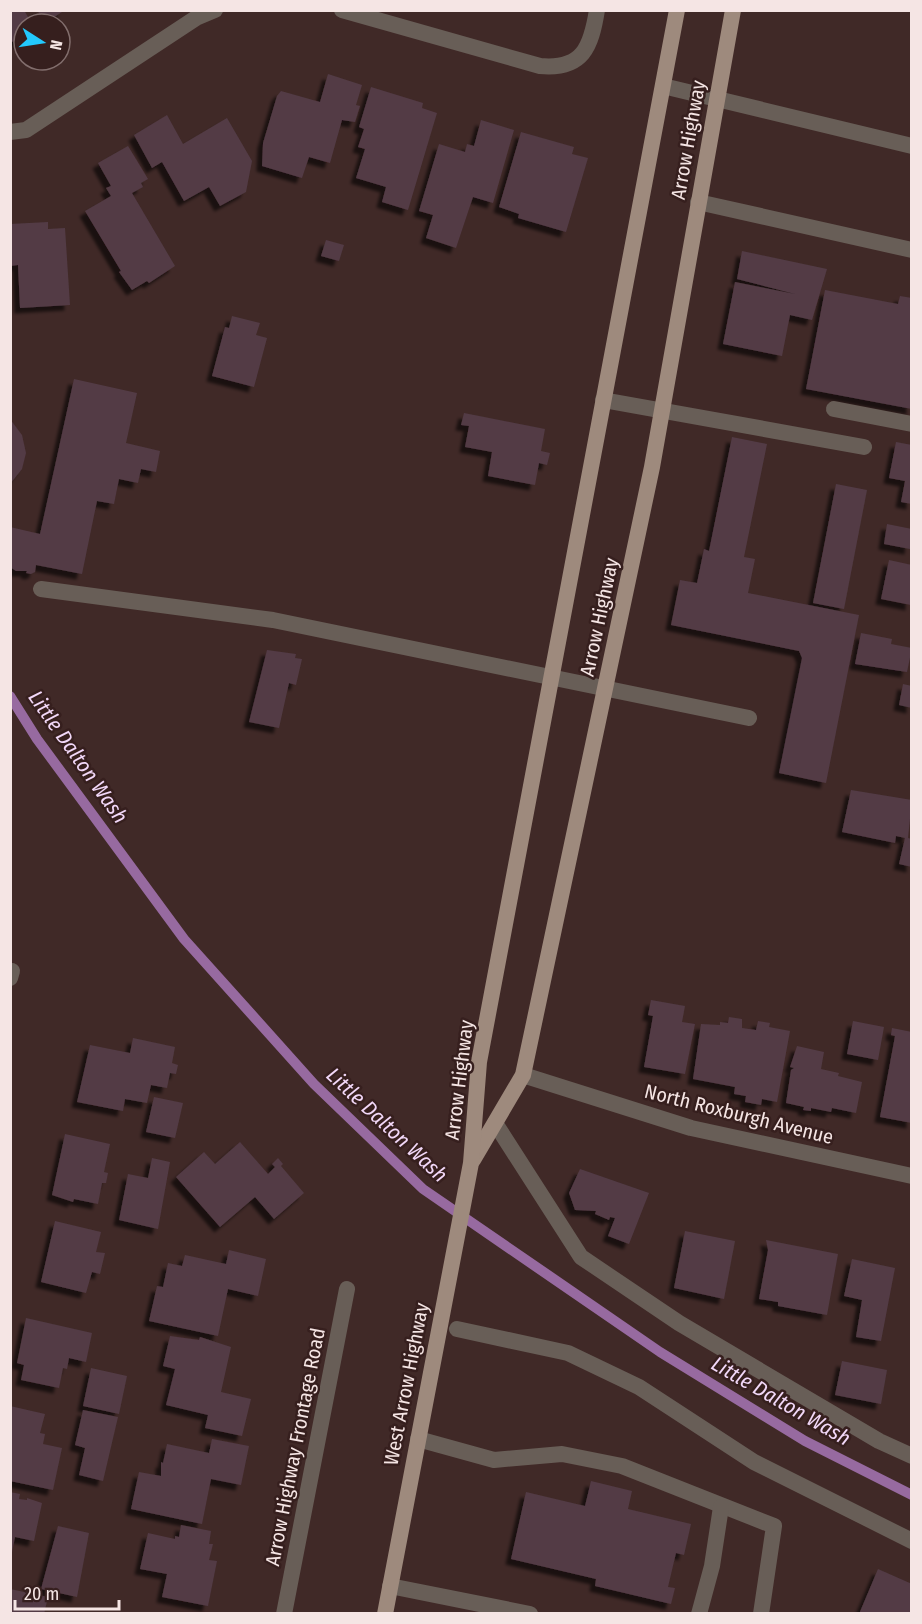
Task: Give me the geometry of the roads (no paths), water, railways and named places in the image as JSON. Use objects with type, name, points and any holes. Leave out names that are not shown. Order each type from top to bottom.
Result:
[{"type":"main road","name":"Arrow Highway","points":[[471,1163],[479,1062],[677,10]]},
{"type":"main road","name":"Arrow Highway","points":[[471,1163],[523,1075],[662,409],[733,10]]},
{"type":"main road","name":"West Arrow Highway","points":[[385,1614],[471,1163]]},
{"type":"street","points":[[10,132],[26,130],[196,18],[215,10]]},
{"type":"street","points":[[342,10],[540,66],[557,68],[576,60],[592,41],[597,10]]},
{"type":"street","points":[[663,86],[912,146]]},
{"type":"street","points":[[698,202],[912,250]]},
{"type":"street","points":[[603,400],[864,447]]},
{"type":"street","points":[[834,409],[912,424]]},
{"type":"street","points":[[40,589],[273,620],[749,718]]},
{"type":"street","name":"North Roxburgh Avenue","points":[[523,1075],[691,1128],[912,1176]]},
{"type":"street","points":[[495,1123],[581,1257],[679,1323],[879,1441],[912,1456]]},
{"type":"street","name":"Arrow Highway Frontage Road","points":[[284,1614],[347,1290]]},
{"type":"street","points":[[457,1329],[568,1353],[639,1387],[754,1462],[912,1540]]},
{"type":"street","points":[[418,1439],[494,1461],[562,1454],[622,1466],[774,1526],[761,1614]]},
{"type":"street","points":[[699,1614],[712,1566],[721,1507]]},
{"type":"street","points":[[390,1586],[530,1614]]},
{"type":"waterway","name":"Little Dalton Wash","points":[[10,696],[37,739],[184,939],[314,1084],[423,1189],[660,1352],[805,1441],[912,1495]]}]
